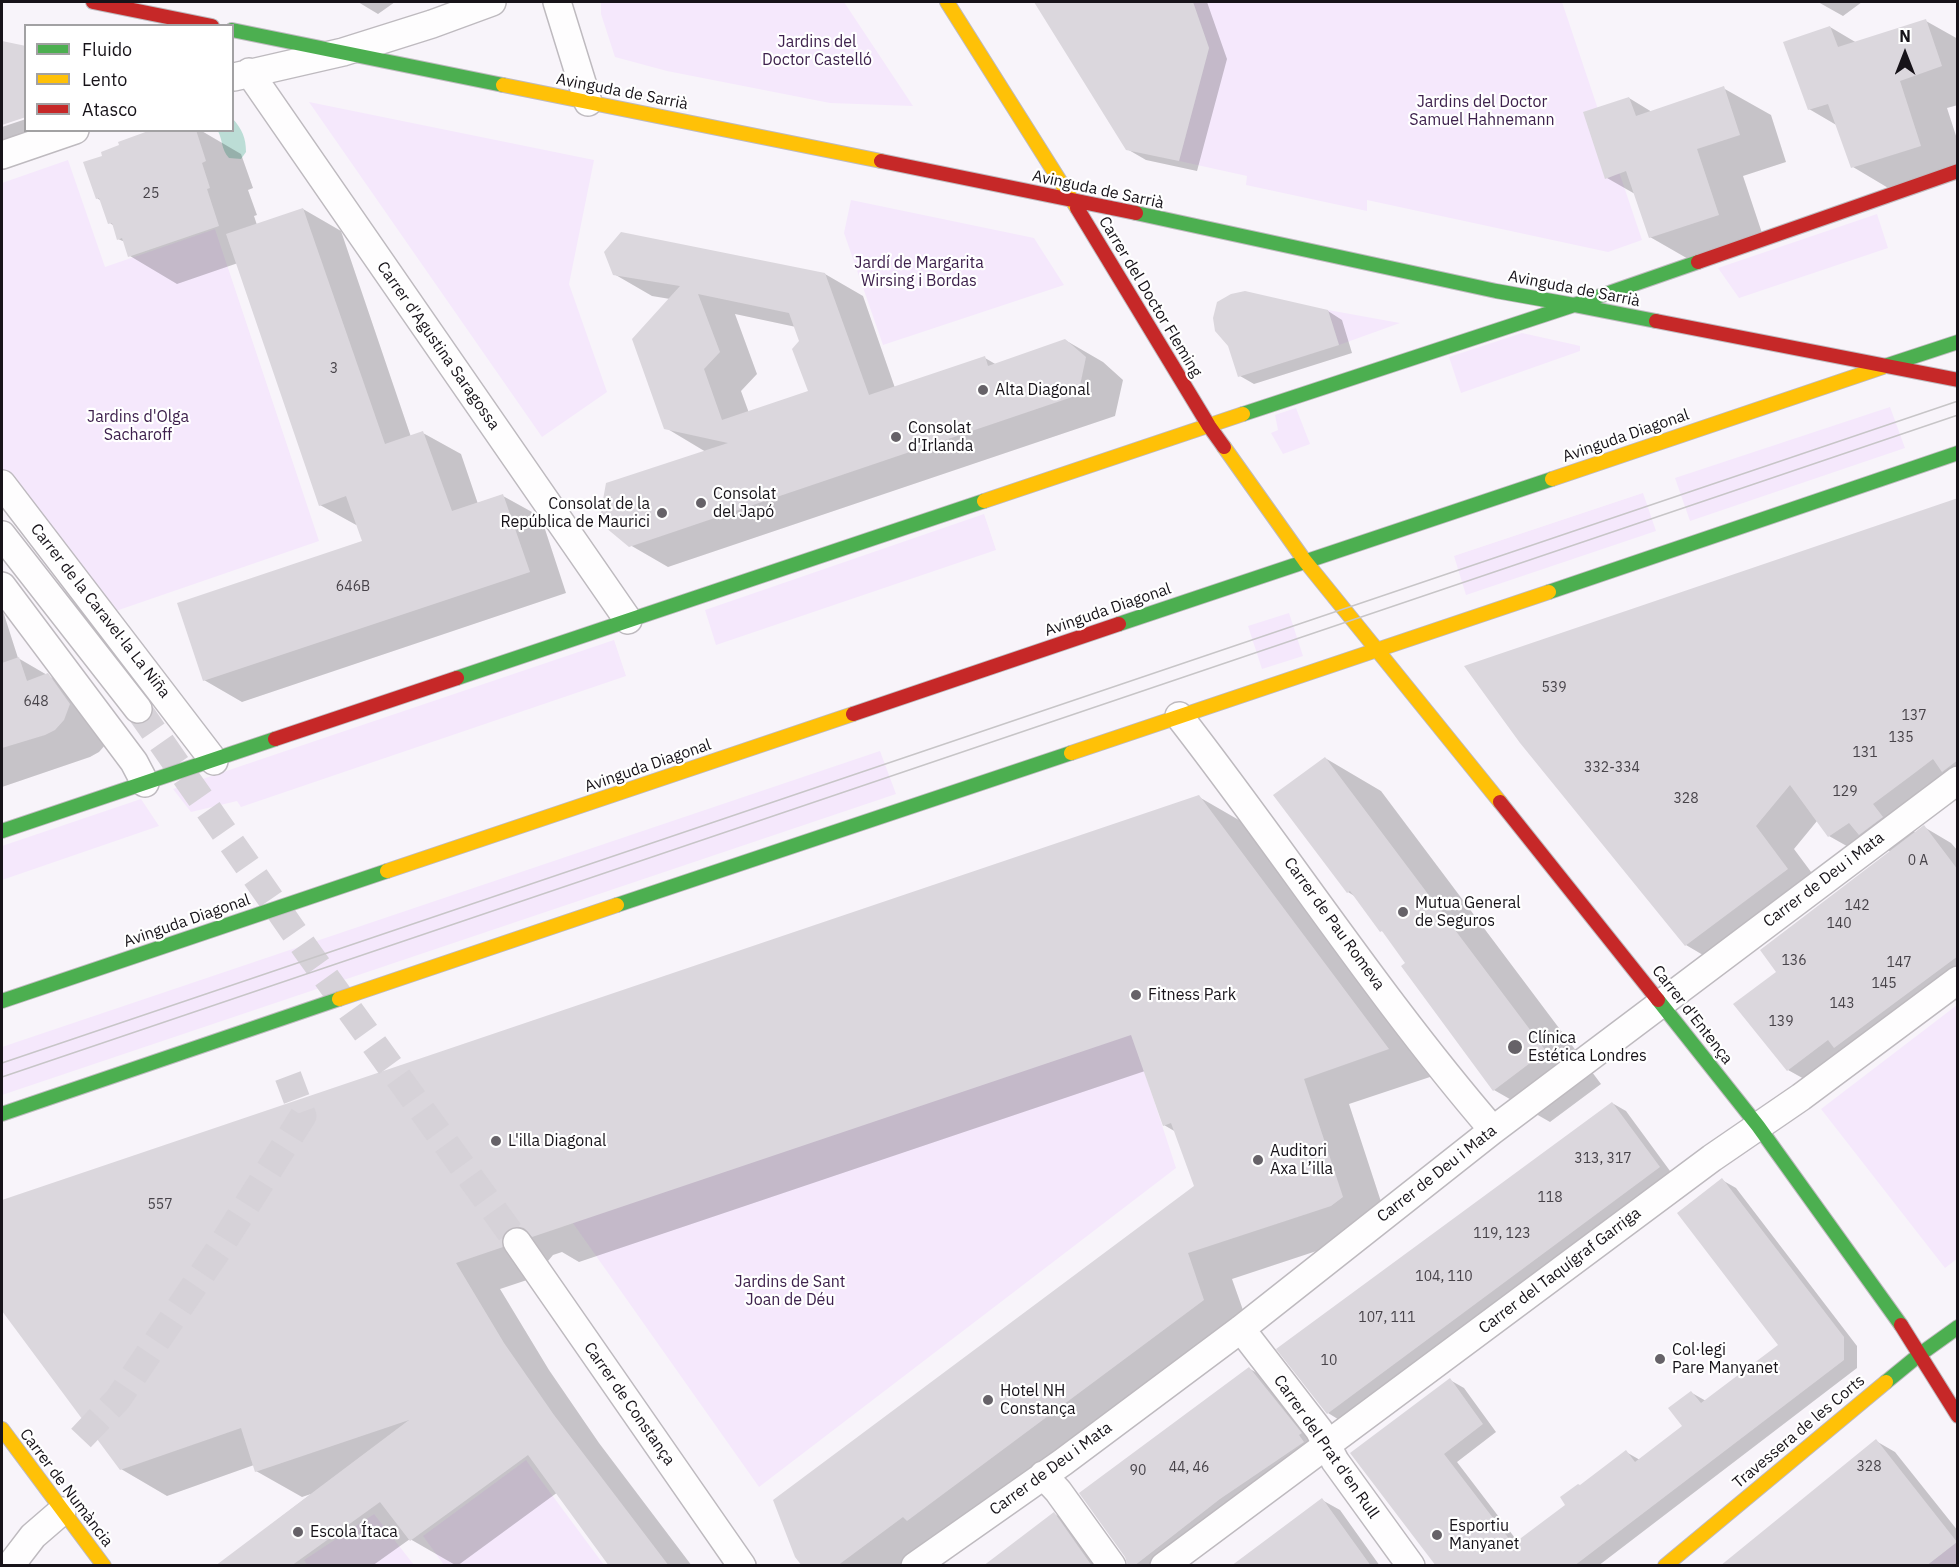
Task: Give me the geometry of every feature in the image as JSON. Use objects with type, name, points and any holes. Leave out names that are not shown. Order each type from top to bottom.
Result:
[{"type":"main road","points":[[93,2],[202,24]]},
{"type":"main road","name":"Carrer del Doctor Fleming","points":[[947,2],[1209,426]]},
{"type":"main road","name":"Avinguda de Sarrià","points":[[234,30],[1399,270],[1958,380]]},
{"type":"main road","points":[[2,831],[1574,305],[1958,171]]},
{"type":"main road","name":"Avinguda Diagonal","points":[[2,1001],[1958,342]]},
{"type":"main road","points":[[1209,426],[1305,561],[1378,651]]},
{"type":"main road","points":[[2,1114],[1179,716],[1378,651],[1958,453]]},
{"type":"main road","name":"Carrer d'Entença","points":[[1378,651],[1758,1126],[1896,1317],[1958,1416]]},
{"type":"main road","name":"Travessera de les Corts","points":[[1665,1566],[1919,1355],[1958,1327]]},
{"type":"main road","name":"Carrer de Numància","points":[[2,1429],[104,1566]]},
{"type":"street","points":[[241,75],[343,52],[492,2]]},
{"type":"street","points":[[557,2],[588,102]]},
{"type":"street","name":"Carrer d'Agustina Saragossa","points":[[241,75],[628,620]]},
{"type":"street","points":[[2,155],[69,132]]},
{"type":"street","name":"Carrer de la Caravel·la La Niña","points":[[2,484],[214,761]]},
{"type":"street","name":"Carrer de la Caravel·la La Niña","points":[[2,535],[138,709]]},
{"type":"street","points":[[2,586],[134,762],[145,783]]},
{"type":"street","name":"Carrer de Pau Romeva","points":[[1179,716],[1389,1000],[1493,1130]]},
{"type":"street","name":"Carrer de Deu i Mata","points":[[915,1566],[1043,1475],[1240,1329],[1460,1155],[1958,780]]},
{"type":"street","name":"Carrer del Taquígraf Garriga","points":[[1164,1566],[1693,1172],[1958,980]]},
{"type":"street","name":"Carrer de Constança","points":[[517,1242],[742,1566]]},
{"type":"street","name":"Carrer del Prat d'en Rull","points":[[1240,1329],[1319,1430],[1335,1461],[1411,1566]]},
{"type":"street","points":[[1043,1475],[1058,1491],[1112,1566]]},
{"type":"street","points":[[10,1566],[33,1536],[62,1511]]},
{"type":"green space","name":"Jardins del Doctor Castelló","points":[[601,2],[844,2],[913,106],[830,103],[667,71],[615,57],[601,14]]},
{"type":"green space","name":"Jardins del Doctor Samuel Hahnemann","points":[[1193,2],[1562,2],[1642,240],[1608,252],[1367,200],[1367,211],[1246,185],[1247,176],[1179,161],[1209,48]]},
{"type":"green space","points":[[309,102],[594,160],[569,284],[607,392],[542,437]]},
{"type":"green space","name":"Jardins d'Olga Sacharoff","points":[[68,160],[105,267],[215,229],[319,541],[110,613],[2,471],[2,183]]},
{"type":"green space","name":"Jardí de Margarita Wirsing i Bordas","points":[[851,200],[1034,238],[1064,285],[883,345],[844,233]]},
{"type":"green space","points":[[1877,214],[1888,248],[1739,298],[1718,268]]},
{"type":"green space","points":[[1328,310],[1400,323],[1339,345]]},
{"type":"green space","points":[[1522,333],[1580,346],[1580,351],[1461,393],[1449,357]]},
{"type":"green space","points":[[1890,407],[1905,448],[1690,521],[1675,478]]},
{"type":"green space","points":[[1296,408],[1310,444],[1283,454],[1271,433],[1278,430],[1275,415]]},
{"type":"green space","points":[[1643,493],[1656,531],[1466,595],[1454,556]]},
{"type":"green space","points":[[984,514],[996,550],[716,645],[705,610]]},
{"type":"green space","points":[[1289,613],[1303,656],[1262,669],[1248,626]]},
{"type":"green space","points":[[614,640],[626,676],[241,807],[237,801],[191,812],[173,789]]},
{"type":"green space","points":[[880,751],[896,794],[2,1095],[2,1047]]},
{"type":"green space","points":[[141,799],[159,826],[2,880],[2,846]]},
{"type":"green space","points":[[1957,1005],[1958,1258],[1945,1268],[1821,1109]]},
{"type":"green space","name":"Jardins de Sant Joan de Déu","points":[[1132,1033],[1176,1168],[759,1487],[570,1219]]},
{"type":"green space","points":[[526,1460],[604,1565],[444,1565],[423,1536]]},
{"type":"green space","points":[[374,1514],[414,1565],[308,1566],[304,1560]]},
{"type":"green space","points":[[1957,1542],[1957,1565],[1926,1566]]},
{"type":"shaded area","points":[[234,120],[241,130],[246,152],[241,159],[229,158],[218,132],[234,132]]},
{"type":"building","points":[[1034,2],[1193,2],[1209,48],[1179,161],[1126,150]]},
{"type":"building","points":[[1926,19],[1942,66],[1900,81],[1921,146],[1851,168],[1828,104],[1808,110],[1783,42],[1830,26],[1838,47]]},
{"type":"building","points":[[2,41],[24,46],[24,118],[2,125]]},
{"type":"building","points":[[1724,86],[1740,135],[1697,149],[1719,215],[1649,238],[1626,171],[1605,179],[1583,112],[1629,97],[1636,116]]},
{"type":"building","points":[[146,132],[197,132],[206,161],[202,163],[210,188],[207,189],[219,226],[128,257],[122,238],[117,240],[112,223],[108,224],[99,198],[96,199],[83,162],[102,156],[101,152],[119,145],[118,142]]},
{"type":"building","points":[[303,208],[385,444],[423,431],[452,511],[503,494],[530,572],[203,681],[177,603],[362,541],[346,496],[319,506],[226,234]]},
{"type":"building","name":"Alta Diagonal","points":[[621,232],[825,273],[869,395],[985,356],[988,366],[1065,339],[1086,357],[1078,395],[629,547],[599,522],[606,483],[728,443],[664,429],[632,339],[680,286],[613,275],[604,252]],"holes":[[[698,294],[789,313],[799,341],[792,349],[808,391],[722,420],[704,369],[720,352]]]},
{"type":"building","points":[[1245,291],[1328,310],[1339,345],[1238,377],[1228,346],[1215,331],[1213,318],[1217,302],[1231,294]]},
{"type":"building","points":[[1958,498],[1958,760],[1942,772],[1933,759],[1873,804],[1883,817],[1859,835],[1849,823],[1828,837],[1790,785],[1756,826],[1788,869],[1685,946],[1520,743],[1464,666]]},
{"type":"building","points":[[19,657],[27,681],[48,673],[70,704],[64,720],[55,730],[2,748],[2,663]]},
{"type":"building","name":"Mutua General de Seguros","points":[[1325,757],[1546,1051],[1493,1091],[1401,966],[1405,963],[1382,931],[1380,932],[1350,891],[1347,893],[1273,795]]},
{"type":"building","name":"L'illa Diagonal","points":[[1199,795],[1389,1049],[1304,1079],[1343,1197],[1331,1206],[1188,1253],[1204,1300],[907,1521],[903,1517],[837,1566],[802,1566],[795,1557],[773,1500],[1194,1186],[1171,1123],[1163,1126],[1131,1035],[532,1237],[524,1228],[515,1226],[503,1235],[503,1247],[456,1263],[504,1343],[554,1415],[669,1566],[609,1566],[528,1455],[410,1541],[380,1502],[291,1566],[215,1566],[409,1420],[255,1472],[241,1428],[120,1470],[2,1311],[2,1200]]},
{"type":"building","points":[[1924,825],[1958,870],[1958,956],[1834,1048],[1828,1040],[1787,1071],[1733,1004],[1776,972],[1760,950]]},
{"type":"building","points":[[1612,1102],[1660,1167],[1327,1414],[1276,1349]]},
{"type":"building","points":[[1722,1178],[1844,1337],[1844,1360],[1574,1566],[1436,1566],[1350,1453],[1450,1378],[1483,1424],[1444,1454],[1513,1544],[1565,1505],[1560,1497],[1578,1484],[1580,1485],[1626,1450],[1635,1462],[1682,1426],[1668,1408],[1691,1391],[1701,1403],[1778,1345],[1677,1213]]},
{"type":"building","points":[[1249,1367],[1302,1433],[1299,1435],[1304,1442],[1220,1499],[1134,1566],[1128,1566],[1125,1557],[1079,1493]]},
{"type":"building","points":[[1876,1439],[1957,1542],[1926,1566],[1720,1566]]},
{"type":"building","points":[[1322,1498],[1371,1566],[1231,1566]]},
{"type":"building","points":[[1054,1512],[1092,1566],[983,1566]]},
{"type":"tunnel","points":[[138,709],[310,955],[517,1242]]},
{"type":"tunnel","points":[[81,1438],[118,1399],[221,1246],[303,1116],[288,1076]]},
{"type":"tram line","points":[[2,1063],[1958,401]]},
{"type":"tram line","points":[[2,1077],[1958,415]]},
{"type":"traffic: fast","points":[[234,30],[503,85]]},
{"type":"traffic: fast","points":[[1136,213],[1496,291],[1574,305],[1698,262]]},
{"type":"traffic: fast","points":[[1243,414],[1574,305],[1656,321]]},
{"type":"traffic: fast","points":[[1885,366],[1958,342]]},
{"type":"traffic: fast","points":[[1549,592],[1958,453]]},
{"type":"traffic: fast","points":[[1119,624],[1552,479]]},
{"type":"traffic: fast","points":[[457,678],[984,501]]},
{"type":"traffic: fast","points":[[2,831],[275,739]]},
{"type":"traffic: fast","points":[[617,905],[1071,753]]},
{"type":"traffic: fast","points":[[2,1001],[387,871]]},
{"type":"traffic: fast","points":[[2,1114],[339,999]]},
{"type":"traffic: fast","points":[[1658,1000],[1758,1126],[1901,1325]]},
{"type":"traffic: fast","points":[[1886,1382],[1958,1327]]},
{"type":"traffic: slow","points":[[947,2],[1077,208]]},
{"type":"traffic: slow","points":[[503,85],[881,161]]},
{"type":"traffic: slow","points":[[1552,479],[1883,367]]},
{"type":"traffic: slow","points":[[984,501],[1243,414]]},
{"type":"traffic: slow","points":[[1224,447],[1305,561],[1500,802]]},
{"type":"traffic: slow","points":[[1071,753],[1549,592]]},
{"type":"traffic: slow","points":[[387,871],[853,714]]},
{"type":"traffic: slow","points":[[339,999],[617,905]]},
{"type":"traffic: slow","points":[[1665,1566],[1886,1382]]},
{"type":"traffic: slow","points":[[2,1429],[104,1566]]},
{"type":"traffic: jam","points":[[93,2],[202,24]]},
{"type":"traffic: jam","points":[[881,161],[1136,213]]},
{"type":"traffic: jam","points":[[1698,262],[1958,171]]},
{"type":"traffic: jam","points":[[1077,208],[1224,447]]},
{"type":"traffic: jam","points":[[1656,321],[1958,380]]},
{"type":"traffic: jam","points":[[853,714],[1119,624]]},
{"type":"traffic: jam","points":[[275,739],[457,678]]},
{"type":"traffic: jam","points":[[1500,802],[1658,1000]]},
{"type":"traffic: jam","points":[[1901,1325],[1958,1416]]},
{"type":"place","name":"Alta Diagonal","points":[[983,390]]},
{"type":"place","name":"Consolat d'Irlanda","points":[[896,437]]},
{"type":"place","name":"Consolat del Japó","points":[[701,503]]},
{"type":"place","name":"Consolat de la República de Maurici","points":[[662,513]]},
{"type":"place","name":"Mutua General de Seguros","points":[[1403,912]]},
{"type":"place","name":"Fitness Park","points":[[1136,995]]},
{"type":"place","name":"Clínica Estética Londres","points":[[1515,1047]]},
{"type":"place","name":"L'illa Diagonal","points":[[496,1141]]},
{"type":"place","name":"Auditori Axa L’illa","points":[[1258,1160]]},
{"type":"place","name":"Col·legi Pare Manyanet","points":[[1660,1359]]},
{"type":"place","name":"Hotel NH Constança","points":[[988,1400]]},
{"type":"place","name":"Escola Ítaca","points":[[298,1532]]},
{"type":"place","name":"Esportiu Manyanet","points":[[1437,1535]]}]
